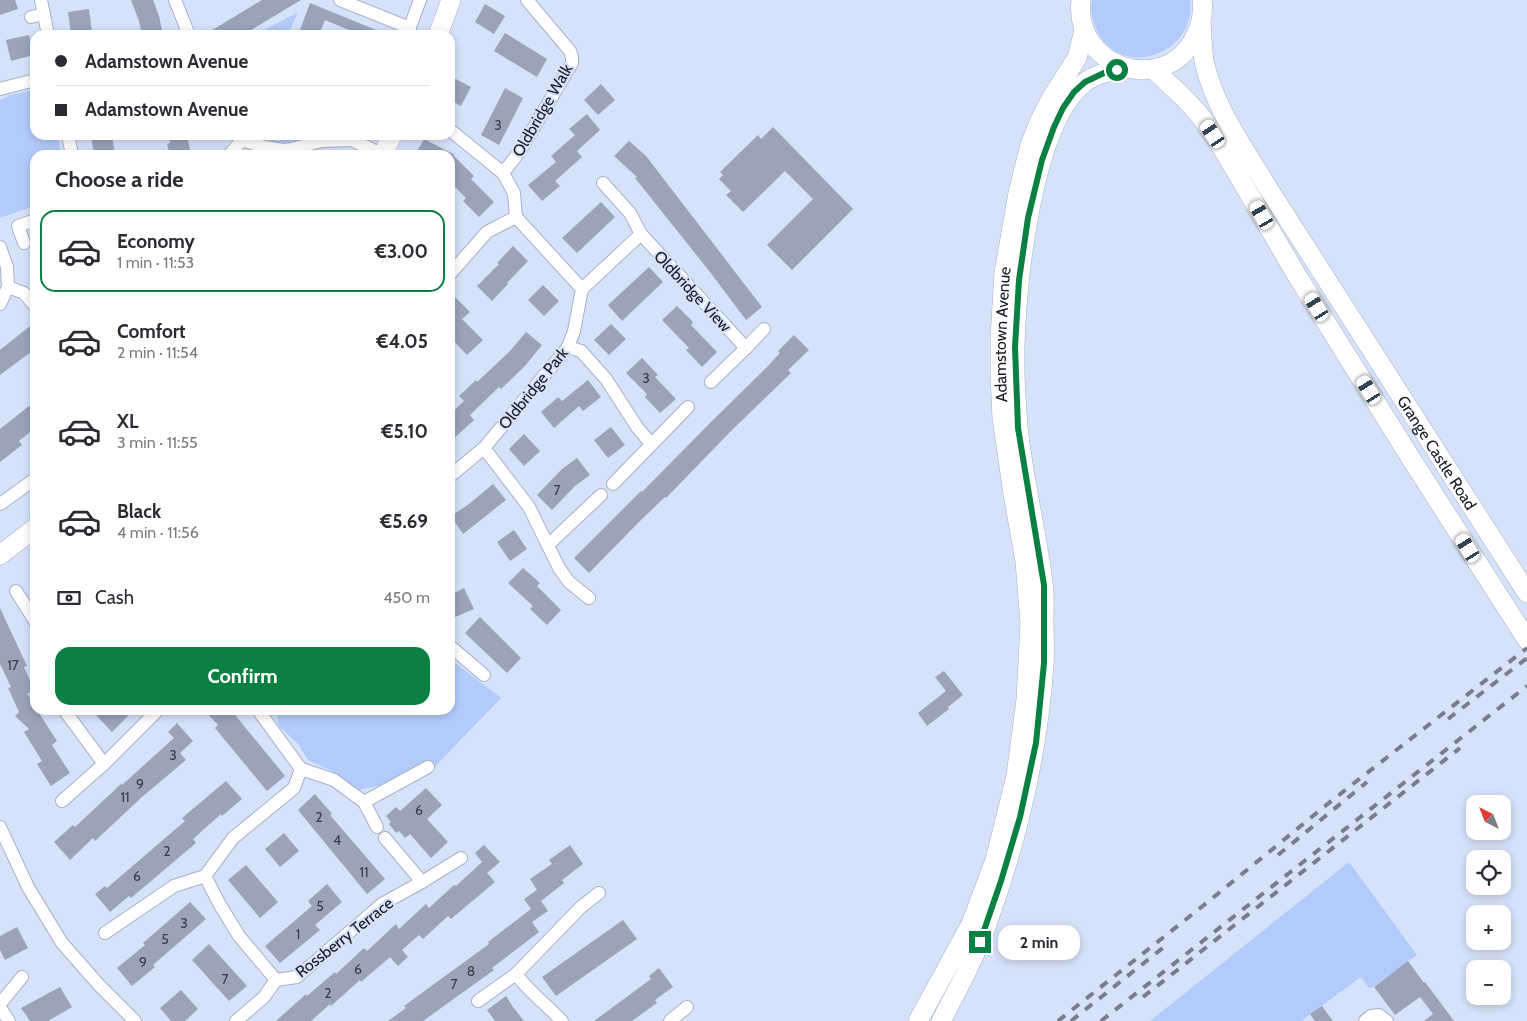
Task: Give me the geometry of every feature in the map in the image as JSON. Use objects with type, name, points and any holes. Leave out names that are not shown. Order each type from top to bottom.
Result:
[{"type":"street","points":[[41,0],[47,30]]},
{"type":"street","points":[[175,0],[187,30]]},
{"type":"street","points":[[340,0],[404,30]]},
{"type":"street","points":[[409,30],[420,0]]},
{"type":"street","points":[[440,30],[451,0]]},
{"type":"street","name":"Oldbridge Walk","points":[[502,173],[520,151],[572,63],[570,51],[528,0]]},
{"type":"street","name":"Grange Castle Road","points":[[1081,0],[1080,15],[1084,30],[1092,46],[1108,60],[1127,69],[1141,70],[1153,69],[1170,63],[1189,48],[1202,7]]},
{"type":"street","name":"Grange Castle Road","points":[[1202,7],[1204,60],[1215,96],[1233,129],[1274,197],[1527,593]]},
{"type":"street","points":[[31,17],[44,14]]},
{"type":"street","name":"Adamstown Avenue","points":[[918,1021],[971,924],[995,860],[1016,776],[1026,700],[1030,623],[1025,561],[1002,418],[1000,337],[1004,273],[1018,193],[1030,145],[1052,97],[1077,58],[1084,30]]},
{"type":"street","name":"Adamstown Avenue","points":[[942,1021],[987,924],[1020,817],[1036,743],[1044,663],[1044,585],[1018,428],[1015,347],[1019,280],[1028,218],[1042,160],[1063,108],[1074,92],[1085,82],[1106,72],[1127,69]]},
{"type":"street","name":"Grange Castle Road","points":[[1153,69],[1199,114],[1221,146],[1301,282],[1527,640]]},
{"type":"street","points":[[0,90],[30,81]]},
{"type":"street","points":[[455,134],[502,173],[514,193],[516,218],[582,289],[641,234]]},
{"type":"street","points":[[246,140],[264,147],[283,150],[321,142],[352,140],[373,150]]},
{"type":"street","name":"Oldbridge View","points":[[603,183],[630,213],[641,234],[746,348]]},
{"type":"street","points":[[455,268],[487,232],[516,218]]},
{"type":"street","points":[[24,244],[18,226],[30,222]]},
{"type":"street","points":[[0,246],[7,268],[8,287],[0,304]]},
{"type":"street","points":[[8,287],[30,298]]},
{"type":"street","name":"Oldbridge Park","points":[[455,472],[484,448],[568,347],[574,331],[582,289]]},
{"type":"street","points":[[711,382],[764,329]]},
{"type":"street","points":[[568,347],[581,351],[606,379],[637,427],[652,444]]},
{"type":"street","points":[[613,484],[688,407]]},
{"type":"street","points":[[484,448],[529,507],[559,568],[569,582],[590,598]]},
{"type":"street","points":[[0,504],[30,483]]},
{"type":"street","points":[[548,545],[601,495]]},
{"type":"street","points":[[0,555],[30,532]]},
{"type":"street","points":[[16,591],[30,613]]},
{"type":"street","points":[[455,650],[484,676]]},
{"type":"street","points":[[68,715],[104,764]]},
{"type":"street","points":[[62,801],[104,764],[153,715]]},
{"type":"street","points":[[267,715],[301,769],[334,780],[364,802],[377,827]]},
{"type":"street","points":[[364,802],[428,767]]},
{"type":"street","points":[[105,933],[174,886],[205,876],[233,838],[294,788],[301,769]]},
{"type":"street","points":[[1,830],[28,887],[62,943],[99,985],[136,1021]]},
{"type":"street","points":[[384,838],[422,882]]},
{"type":"street","name":"Rossberry Terrace","points":[[276,980],[297,977],[382,904],[461,858]]},
{"type":"street","points":[[205,876],[239,936],[276,980],[264,997],[236,1021]]},
{"type":"street","points":[[478,1001],[516,974],[581,906],[599,893]]},
{"type":"street","points":[[516,974],[525,986],[562,1021]]},
{"type":"street","points":[[9,1021],[0,1006],[22,977]]},
{"type":"street","points":[[670,1021],[687,1007]]},
{"type":"street","points":[[1364,1021],[1371,1016],[1380,1015],[1387,1021]]},
{"type":"shaded area","points":[[1092,0],[1190,0],[1189,19],[1182,35],[1170,47],[1155,55],[1138,57],[1122,55],[1108,46],[1097,30],[1092,15]]},
{"type":"shaded area","points":[[298,12],[290,30],[265,30]]},
{"type":"shaded area","points":[[30,91],[30,140],[59,140],[60,150],[30,150],[30,208],[0,218],[0,100],[10,95]]},
{"type":"shaded area","points":[[268,140],[299,140],[291,142]]},
{"type":"shaded area","points":[[455,663],[501,698],[425,777],[415,768],[389,783],[359,790],[332,771],[308,760],[299,745],[279,726],[277,715],[455,715]]},
{"type":"shaded area","points":[[1349,862],[1417,955],[1373,987],[1369,988],[1361,977],[1301,1021],[1150,1021]]},
{"type":"building","points":[[0,0],[15,0],[18,9],[0,15]]},
{"type":"building","points":[[131,0],[153,0],[162,30],[141,30]]},
{"type":"building","points":[[262,0],[301,0],[251,30],[212,30]]},
{"type":"building","points":[[310,3],[376,30],[349,30],[325,20],[321,30],[300,30]]},
{"type":"building","points":[[485,4],[505,16],[494,34],[475,22]]},
{"type":"building","points":[[89,9],[92,30],[70,30],[68,12]]},
{"type":"building","points":[[505,33],[547,59],[537,77],[494,51]]},
{"type":"building","points":[[29,35],[30,56],[11,61],[6,40]]},
{"type":"building","points":[[455,79],[471,87],[461,106],[455,103]]},
{"type":"building","points":[[601,84],[615,100],[598,115],[584,100]]},
{"type":"building","points":[[505,88],[523,98],[499,145],[481,135]]},
{"type":"building","points":[[587,114],[600,130],[577,151],[582,157],[555,181],[560,186],[542,201],[528,185],[556,162],[551,156],[575,135],[569,129]]},
{"type":"building","points":[[773,127],[853,209],[792,270],[767,245],[813,199],[785,171],[743,212],[726,195],[731,191],[719,179],[723,175],[720,172],[758,135],[761,139]]},
{"type":"building","points":[[92,140],[113,140],[114,150],[93,150]]},
{"type":"building","points":[[169,140],[188,140],[190,150],[169,150],[167,144],[170,143]]},
{"type":"building","points":[[423,140],[426,140],[445,150],[418,150]]},
{"type":"building","points":[[629,141],[646,156],[762,307],[746,320],[635,178],[637,177],[614,156]]},
{"type":"building","points":[[455,157],[474,176],[471,179],[494,202],[479,217],[463,201],[466,198],[455,187]]},
{"type":"building","points":[[601,202],[615,217],[577,253],[562,238]]},
{"type":"building","points":[[513,246],[528,261],[492,301],[477,286],[499,264],[497,263]]},
{"type":"building","points":[[649,267],[663,282],[622,321],[608,305]]},
{"type":"building","points":[[543,285],[559,301],[544,316],[528,300]]},
{"type":"building","points":[[455,297],[470,312],[462,319],[483,340],[467,355],[455,342]]},
{"type":"building","points":[[677,306],[693,322],[691,325],[717,352],[702,367],[686,350],[689,348],[662,320]]},
{"type":"building","points":[[611,324],[626,339],[609,355],[594,340]]},
{"type":"building","points":[[30,326],[30,353],[0,375],[0,350]]},
{"type":"building","points":[[526,332],[542,345],[525,366],[501,389],[499,387],[470,415],[474,420],[455,437],[455,409],[464,401],[459,396],[510,351]]},
{"type":"building","points":[[794,335],[809,350],[788,370],[791,373],[589,573],[574,558],[768,366],[780,353],[778,351]]},
{"type":"building","points":[[642,358],[658,375],[655,377],[676,399],[660,413],[645,397],[647,394],[626,373]]},
{"type":"building","points":[[588,380],[601,397],[583,411],[579,406],[554,428],[541,412],[558,397],[562,401]]},
{"type":"building","points":[[29,406],[30,407],[30,432],[19,441],[22,445],[0,462],[0,429]]},
{"type":"building","points":[[611,427],[625,445],[608,458],[594,440]]},
{"type":"building","points":[[524,434],[540,451],[524,466],[509,449]]},
{"type":"building","points":[[577,458],[590,475],[575,486],[552,510],[537,495],[562,469]]},
{"type":"building","points":[[493,484],[506,500],[463,534],[455,522],[455,513]]},
{"type":"building","points":[[514,530],[527,549],[510,561],[497,542]]},
{"type":"building","points":[[523,568],[540,583],[537,586],[561,610],[547,625],[530,609],[533,606],[508,583]]},
{"type":"building","points":[[464,588],[474,609],[455,617],[455,592]]},
{"type":"building","points":[[0,608],[27,666],[24,667],[30,681],[30,692],[27,694],[30,697],[30,715],[40,715],[57,741],[52,745],[70,773],[51,786],[37,764],[42,761],[24,732],[29,729],[15,716],[19,712],[8,688],[11,687],[0,664]]},
{"type":"building","points":[[480,617],[521,658],[507,673],[465,633]]},
{"type":"building","points":[[944,671],[963,695],[927,726],[918,713],[946,691],[935,677]]},
{"type":"building","points":[[96,715],[129,715],[112,732]]},
{"type":"building","points":[[209,715],[235,715],[285,776],[267,791],[215,728],[218,725]]},
{"type":"building","points":[[177,723],[193,741],[180,753],[186,760],[142,797],[95,841],[93,838],[70,860],[54,842],[73,825],[75,827],[174,738],[168,732]]},
{"type":"building","points":[[226,781],[242,799],[222,816],[221,814],[193,839],[196,843],[131,898],[129,896],[110,912],[95,894],[105,886],[107,888],[185,821],[182,818]]},
{"type":"building","points":[[426,788],[442,805],[427,819],[448,842],[431,858],[410,834],[405,838],[399,831],[396,833],[386,816],[396,807],[400,811]]},
{"type":"building","points":[[315,794],[332,814],[330,815],[385,879],[367,894],[298,810]]},
{"type":"building","points":[[284,833],[299,851],[280,867],[265,849]]},
{"type":"building","points":[[484,845],[500,862],[487,873],[495,882],[451,919],[448,916],[423,939],[419,935],[402,950],[408,957],[398,966],[390,957],[311,1021],[276,1021],[306,994],[307,996],[335,972],[336,974],[364,948],[367,951],[396,924],[399,929],[426,904],[429,908],[454,885],[456,886],[482,862],[475,853]]},
{"type":"building","points":[[570,845],[583,864],[562,880],[564,883],[541,901],[548,911],[532,922],[539,932],[492,968],[494,970],[423,1021],[388,1021],[406,1008],[404,1006],[489,944],[488,942],[531,909],[524,899],[537,890],[530,879],[552,864],[549,860]]},
{"type":"building","points":[[246,865],[278,902],[260,918],[228,880]]},
{"type":"building","points":[[327,884],[342,902],[315,925],[320,930],[280,963],[265,946],[312,906],[308,901]]},
{"type":"building","points":[[190,902],[206,919],[132,986],[117,968],[145,945],[143,943]]},
{"type":"building","points":[[623,920],[637,939],[556,996],[542,977]]},
{"type":"building","points":[[17,927],[28,948],[5,960],[0,950],[0,936]]},
{"type":"building","points":[[209,944],[247,986],[229,1001],[192,960]]},
{"type":"building","points":[[1408,961],[1454,1021],[1424,1021],[1433,1014],[1420,997],[1395,1015],[1374,987]]},
{"type":"building","points":[[659,968],[673,987],[655,1000],[657,1003],[632,1021],[594,1021],[651,979],[649,976]]},
{"type":"building","points":[[60,987],[72,1007],[48,1021],[30,1021],[21,1008]]},
{"type":"building","points":[[181,990],[198,1009],[185,1021],[171,1021],[160,1008]]},
{"type":"building","points":[[506,996],[524,1021],[495,1021],[487,1010]]},
{"type":"building","points":[[1322,1006],[1333,1021],[1315,1021],[1310,1014]]},
{"type":"railway","points":[[1058,1021],[1335,798],[1527,648]]},
{"type":"railway","points":[[1448,719],[1527,658]]},
{"type":"railway","points":[[1101,1021],[1527,686]]},
{"type":"railway","points":[[1143,997],[1460,748]]},
{"type":"railway","points":[[1278,855],[1367,782]]},
{"type":"railway","points":[[1071,1021],[1169,943]]},
{"type":"route","points":[[980,942],[1020,817],[1036,743],[1044,663],[1044,585],[1018,428],[1015,347],[1019,280],[1028,218],[1042,160],[1063,108],[1074,92],[1085,82],[1106,72],[1117,70]]}]
